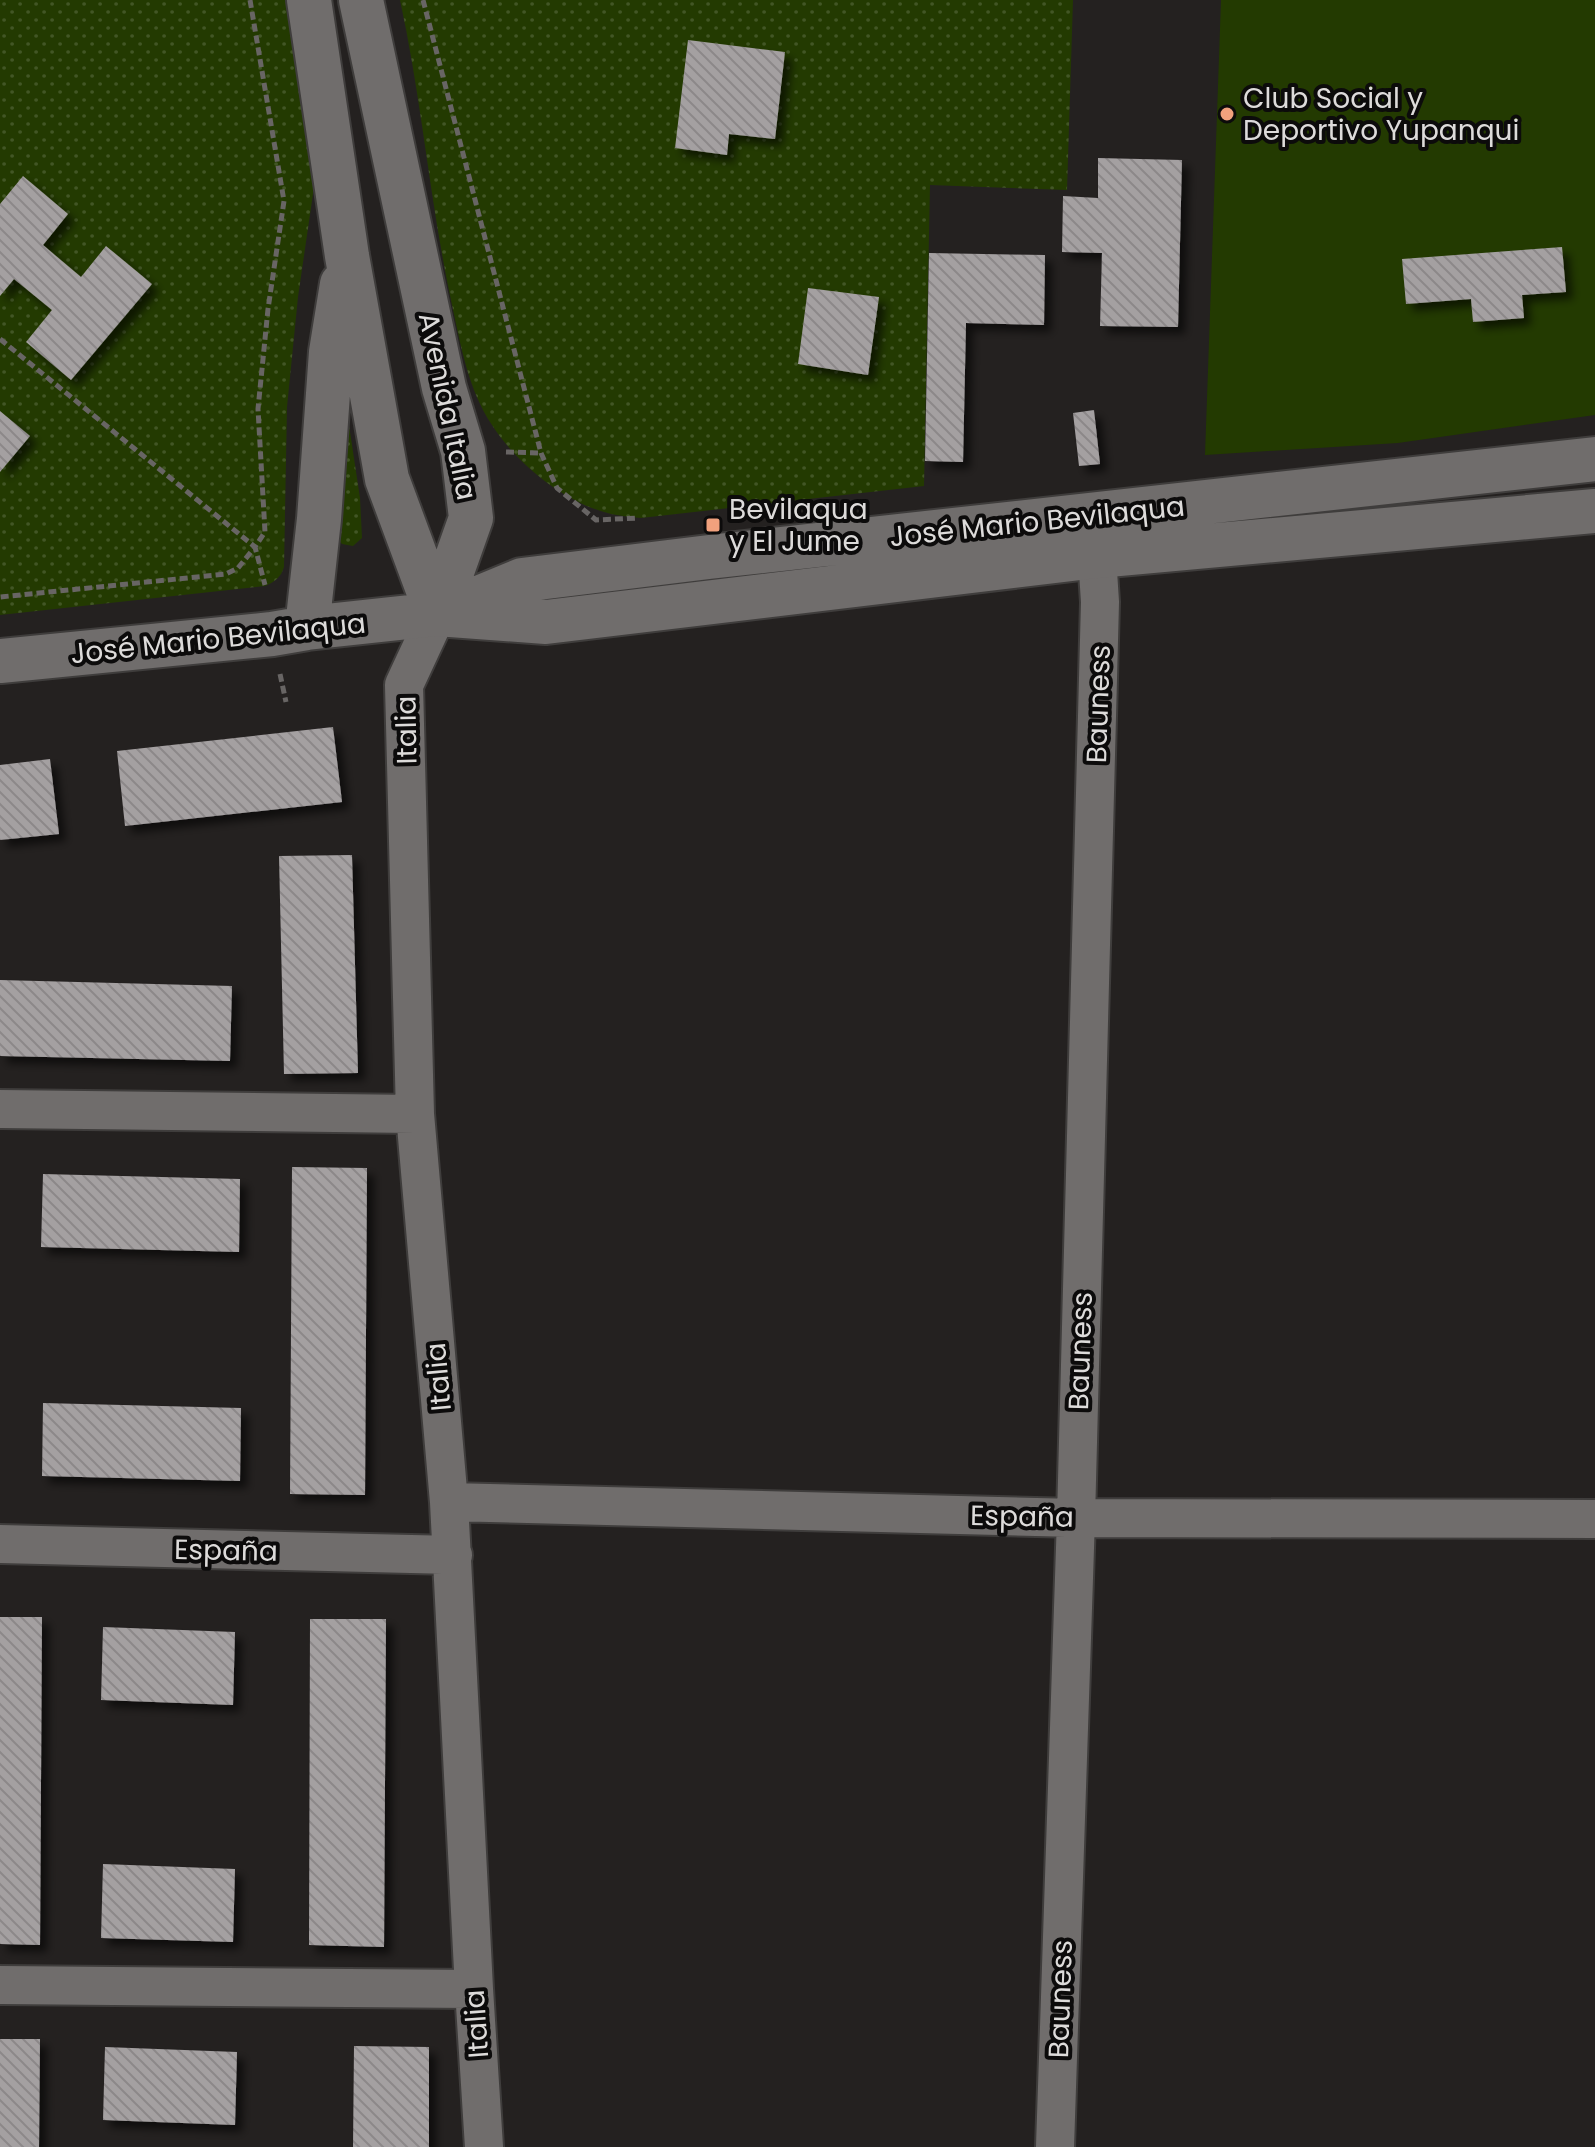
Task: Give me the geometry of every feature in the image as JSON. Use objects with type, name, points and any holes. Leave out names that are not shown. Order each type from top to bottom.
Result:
[{"type":"main road","points":[[309,0],[347,256],[387,479],[437,614]]},
{"type":"main road","name":"Avenida Italia","points":[[361,0],[444,388],[463,451],[471,518],[437,614]]},
{"type":"main road","points":[[290,631],[319,519],[331,352],[347,256]]},
{"type":"main road","name":"José Mario Bevilaqua","points":[[437,614],[522,580],[1595,459]]},
{"type":"main road","name":"José Mario Bevilaqua","points":[[0,661],[437,614],[546,622],[1097,556],[1595,511]]},
{"type":"street","name":"Bauness","points":[[1055,2147],[1076,1518],[1100,602],[1097,556]]},
{"type":"street","name":"Italia","points":[[437,614],[404,685],[415,1114],[453,1555],[484,2147]]},
{"type":"street","points":[[0,1109],[415,1114]]},
{"type":"street","name":"España","points":[[449,1502],[1076,1518],[1595,1519]]},
{"type":"street","name":"España","points":[[0,1544],[453,1555]]},
{"type":"street","points":[[0,1985],[474,1989]]},
{"type":"path","points":[[0,597],[226,574],[238,568],[265,532],[258,409],[268,309],[284,201],[250,0]]},
{"type":"path","points":[[423,0],[541,453],[557,488],[596,520],[641,518]]},
{"type":"path","points":[[0,339],[255,547],[265,586],[290,631],[286,702]]},
{"type":"green space","points":[[0,0],[287,0],[314,187],[298,297],[287,407],[284,567],[275,581],[265,586],[0,615]]},
{"type":"green space","points":[[400,0],[1073,0],[1067,190],[930,185],[924,486],[641,518],[594,509],[560,491],[529,467],[502,440],[492,425],[466,367],[444,267]]},
{"type":"green space","points":[[1221,0],[1595,0],[1595,415],[1398,443],[1205,455]]},
{"type":"green space","points":[[345,399],[360,498],[362,538],[353,546],[342,544],[335,536]]},
{"type":"building","points":[[688,40],[785,52],[775,139],[729,134],[727,155],[675,148]]},
{"type":"building","points":[[1098,158],[1182,160],[1178,327],[1100,326],[1102,253],[1062,252],[1063,196],[1098,198]]},
{"type":"building","points":[[23,176],[68,214],[43,245],[81,277],[106,246],[152,284],[71,380],[26,342],[52,310],[14,279],[0,296],[0,204]]},
{"type":"building","points":[[1562,247],[1566,292],[1522,295],[1524,318],[1473,322],[1471,299],[1406,304],[1402,259]]},
{"type":"building","points":[[929,253],[1045,255],[1044,325],[966,323],[963,462],[925,461]]},
{"type":"building","points":[[808,288],[879,297],[868,375],[798,364]]},
{"type":"building","points":[[1094,410],[1100,464],[1079,466],[1073,413]]},
{"type":"building","points":[[0,411],[30,436],[0,472]]},
{"type":"building","points":[[333,727],[342,802],[125,826],[117,751]]},
{"type":"building","points":[[50,759],[59,834],[0,840],[0,765]]},
{"type":"building","points":[[352,855],[358,1073],[284,1074],[279,856]]},
{"type":"building","points":[[0,980],[232,986],[230,1061],[0,1056]]},
{"type":"building","points":[[292,1167],[367,1168],[365,1495],[290,1494]]},
{"type":"building","points":[[43,1174],[240,1179],[239,1252],[41,1247]]},
{"type":"building","points":[[43,1403],[241,1408],[240,1481],[42,1476]]},
{"type":"building","points":[[0,1617],[42,1617],[40,1945],[0,1944]]},
{"type":"building","points":[[310,1619],[386,1619],[384,1947],[309,1945]]},
{"type":"building","points":[[103,1627],[235,1632],[233,1705],[101,1700]]},
{"type":"building","points":[[103,1864],[235,1869],[233,1942],[101,1938]]},
{"type":"building","points":[[0,2039],[40,2039],[39,2147],[0,2147]]},
{"type":"building","points":[[354,2046],[429,2047],[429,2147],[353,2147]]},
{"type":"building","points":[[105,2047],[237,2052],[235,2125],[103,2120]]},
{"type":"place","name":"Club Social y Deportivo Yupanqui","points":[[1227,114]]},
{"type":"place","name":"Bevilaqua y El Jume","points":[[713,525]]}]
